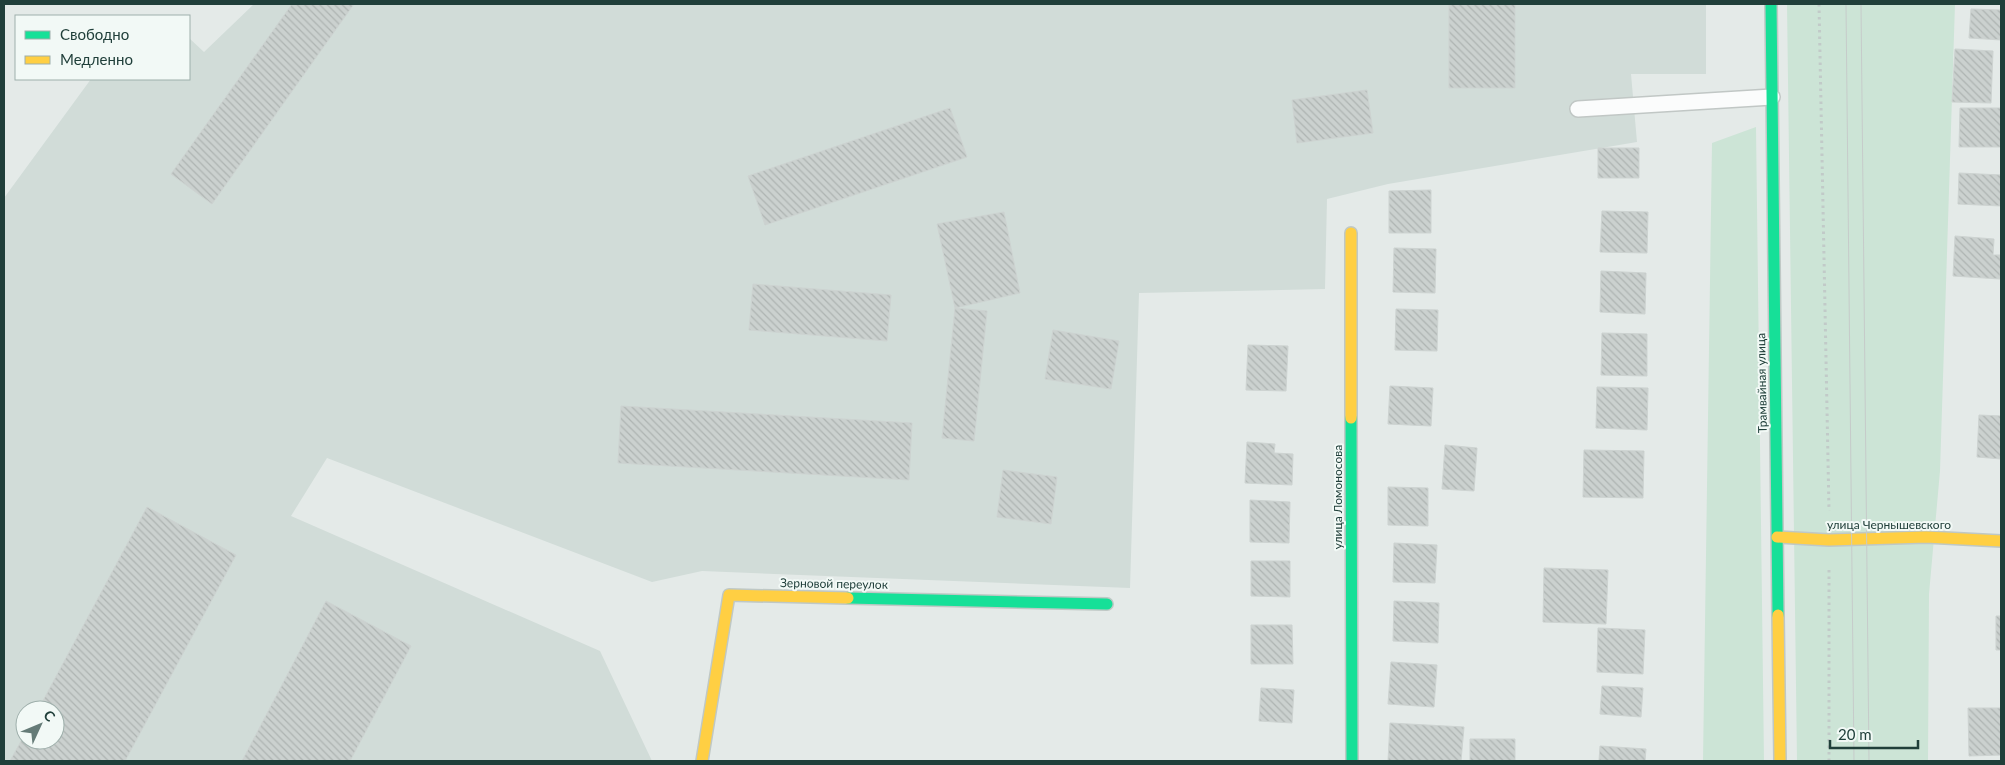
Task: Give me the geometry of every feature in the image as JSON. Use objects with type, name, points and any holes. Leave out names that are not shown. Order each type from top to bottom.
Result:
[{"type":"street","name":"Трамвайная улица","points":[[1771,4],[1780,761]]},
{"type":"street","name":"улица Ломоносова","points":[[1351,233],[1352,761]]},
{"type":"street","name":"улица Чернышевского","points":[[1777,537],[1829,540],[1926,537],[2001,541]]},
{"type":"street","name":"Зерновой переулок","points":[[702,761],[729,595],[1106,604]]},
{"type":"lane","points":[[1578,109],[1772,97]]},
{"type":"path","points":[[1819,4],[1829,540],[1829,761]]},
{"type":"shaded area","points":[[254,4],[1706,4],[1706,74],[1631,74],[1637,142],[1388,184],[1327,199],[1325,289],[1139,293],[1130,588],[702,571],[652,582],[327,458],[291,516],[600,651],[652,761],[4,761],[4,198],[90,80],[190,80],[190,39],[204,52]]},
{"type":"green space","points":[[1787,4],[1955,4],[1940,471],[1929,594],[1928,761],[1797,761]]},
{"type":"green space","points":[[1756,127],[1764,761],[1703,761],[1712,143]]},
{"type":"building","points":[[292,4],[354,4],[212,204],[171,174]]},
{"type":"building","points":[[1449,4],[1515,4],[1515,88],[1449,88]]},
{"type":"building","points":[[1971,9],[2001,10],[2001,40],[1969,38]]},
{"type":"building","points":[[1955,49],[1993,51],[1991,103],[1952,102]]},
{"type":"building","points":[[1367,90],[1373,133],[1297,143],[1292,100]]},
{"type":"building","points":[[950,108],[967,157],[765,225],[748,176]]},
{"type":"building","points":[[1960,108],[2001,108],[2001,147],[1959,147]]},
{"type":"building","points":[[1598,148],[1639,148],[1639,178],[1598,178]]},
{"type":"building","points":[[1959,173],[2001,175],[2001,206],[1958,204]]},
{"type":"building","points":[[1431,190],[1431,233],[1389,233],[1389,191]]},
{"type":"building","points":[[1602,211],[1648,212],[1647,253],[1600,252]]},
{"type":"building","points":[[1004,212],[1020,293],[955,308],[937,224]]},
{"type":"building","points":[[1955,236],[1994,239],[1993,255],[2001,255],[2000,279],[1953,276]]},
{"type":"building","points":[[1394,248],[1436,249],[1435,293],[1393,292]]},
{"type":"building","points":[[1601,271],[1646,273],[1645,314],[1600,312]]},
{"type":"building","points":[[753,284],[891,295],[887,341],[749,330]]},
{"type":"building","points":[[955,308],[987,311],[974,441],[942,438]]},
{"type":"building","points":[[1396,309],[1438,310],[1437,351],[1395,350]]},
{"type":"building","points":[[1053,330],[1119,341],[1111,389],[1045,379]]},
{"type":"building","points":[[1602,333],[1647,334],[1647,376],[1601,375]]},
{"type":"building","points":[[1248,345],[1288,346],[1286,391],[1246,390]]},
{"type":"building","points":[[1390,386],[1433,388],[1431,426],[1388,424]]},
{"type":"building","points":[[1597,387],[1648,388],[1647,430],[1596,428]]},
{"type":"building","points":[[621,406],[912,423],[909,480],[618,463]]},
{"type":"building","points":[[1979,415],[2001,416],[2001,459],[1977,457]]},
{"type":"building","points":[[1247,442],[1275,444],[1274,453],[1293,454],[1292,485],[1245,483]]},
{"type":"building","points":[[1445,445],[1477,448],[1474,491],[1442,489]]},
{"type":"building","points":[[1584,450],[1644,451],[1643,498],[1583,497]]},
{"type":"building","points":[[1003,470],[1057,477],[1051,524],[997,517]]},
{"type":"building","points":[[1388,487],[1428,488],[1428,526],[1388,525]]},
{"type":"building","points":[[1250,500],[1290,502],[1289,543],[1250,542]]},
{"type":"building","points":[[147,507],[236,555],[125,761],[10,761],[16,750],[65,750],[65,700],[43,700]]},
{"type":"building","points":[[1394,543],[1437,545],[1435,583],[1393,582]]},
{"type":"building","points":[[1251,561],[1290,561],[1290,597],[1251,596]]},
{"type":"building","points":[[1544,568],[1608,570],[1606,624],[1543,622]]},
{"type":"building","points":[[326,601],[411,646],[350,761],[242,761]]},
{"type":"building","points":[[1394,601],[1439,603],[1438,643],[1393,641]]},
{"type":"building","points":[[1996,616],[2001,616],[2001,650],[1996,650]]},
{"type":"building","points":[[1251,625],[1292,625],[1293,664],[1251,664]]},
{"type":"building","points":[[1598,628],[1645,630],[1643,674],[1597,672]]},
{"type":"building","points":[[1391,662],[1437,665],[1434,707],[1388,704]]},
{"type":"building","points":[[1602,686],[1643,688],[1641,717],[1600,714]]},
{"type":"building","points":[[1261,688],[1294,690],[1292,723],[1259,721]]},
{"type":"building","points":[[1968,708],[2001,708],[2001,755],[1969,756]]},
{"type":"building","points":[[1390,723],[1464,727],[1461,761],[1388,761]]},
{"type":"building","points":[[1470,739],[1515,739],[1515,761],[1470,761]]},
{"type":"building","points":[[1600,746],[1646,749],[1645,761],[1599,761]]},
{"type":"tram line","points":[[1846,4],[1854,761]]},
{"type":"tram line","points":[[1861,4],[1869,761]]},
{"type":"traffic: fast","points":[[1771,4],[1778,615]]},
{"type":"traffic: fast","points":[[1351,418],[1352,761]]},
{"type":"traffic: fast","points":[[848,598],[1107,604]]},
{"type":"traffic: slow","points":[[1351,233],[1351,418]]},
{"type":"traffic: slow","points":[[1777,537],[1829,540],[1926,537],[2001,541]]},
{"type":"traffic: slow","points":[[702,761],[729,595],[848,598]]},
{"type":"traffic: slow","points":[[1778,615],[1780,761]]}]
